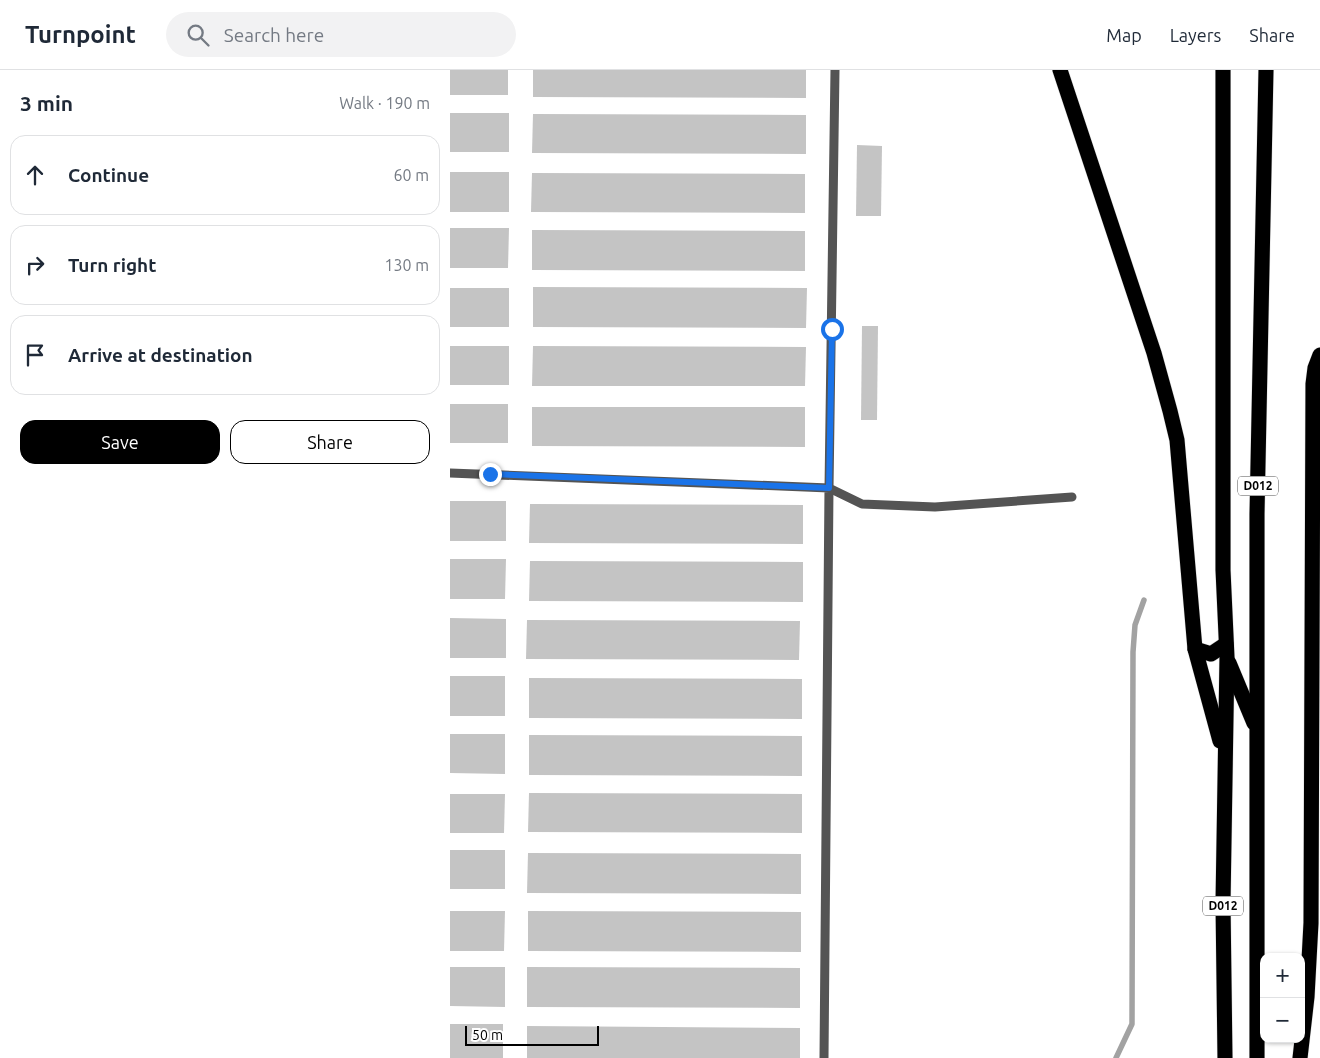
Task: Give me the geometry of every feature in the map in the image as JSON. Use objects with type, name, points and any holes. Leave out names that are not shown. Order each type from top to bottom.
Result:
[{"type":"highway","points":[[1060,70],[1154,353],[1177,440],[1195,649],[1224,755]]},
{"type":"highway","name":"D012","points":[[1224,70],[1223,570],[1226,651],[1223,903],[1225,1058]]},
{"type":"highway","name":"D012","points":[[1257,1058],[1256,728],[1258,504],[1266,70]]},
{"type":"highway","points":[[1300,1058],[1307,997],[1311,923],[1313,384],[1315,368],[1320,355]]},
{"type":"highway","points":[[1195,649],[1211,654],[1226,651],[1256,728]]},
{"type":"lane","points":[[824,1058],[835,70]]},
{"type":"lane","points":[[450,473],[829,488],[862,504],[935,507],[1072,497]]},
{"type":"building","points":[[450,70],[508,70],[508,95],[450,95]]},
{"type":"building","points":[[533,70],[806,70],[806,98],[533,97]]},
{"type":"building","points":[[450,113],[509,113],[509,152],[450,152]]},
{"type":"building","points":[[533,114],[806,115],[806,154],[532,153]]},
{"type":"building","points":[[857,145],[882,146],[881,216],[856,216]]},
{"type":"building","points":[[450,172],[509,172],[509,212],[450,212]]},
{"type":"building","points":[[532,173],[805,174],[805,213],[531,212]]},
{"type":"building","points":[[450,228],[509,228],[508,268],[450,268]]},
{"type":"building","points":[[532,230],[805,231],[805,271],[532,270]]},
{"type":"building","points":[[533,287],[807,288],[806,328],[533,327]]},
{"type":"building","points":[[450,288],[509,288],[509,327],[450,327]]},
{"type":"building","points":[[862,326],[878,326],[877,420],[861,420]]},
{"type":"building","points":[[450,346],[509,346],[509,385],[450,385]]},
{"type":"building","points":[[533,346],[806,347],[805,386],[532,386]]},
{"type":"building","points":[[450,404],[508,404],[508,443],[450,443]]},
{"type":"building","points":[[532,407],[805,407],[805,447],[532,446]]},
{"type":"building","points":[[450,501],[506,501],[506,541],[450,541]]},
{"type":"building","points":[[530,504],[803,505],[803,544],[529,543]]},
{"type":"building","points":[[450,559],[506,559],[505,599],[450,599]]},
{"type":"building","points":[[530,561],[803,562],[803,602],[529,601]]},
{"type":"building","points":[[450,618],[506,619],[506,658],[450,658]]},
{"type":"building","points":[[527,620],[800,621],[799,660],[526,659]]},
{"type":"building","points":[[450,676],[505,676],[505,716],[450,716]]},
{"type":"building","points":[[529,678],[802,679],[802,719],[529,718]]},
{"type":"building","points":[[450,734],[505,734],[505,774],[450,773]]},
{"type":"building","points":[[529,735],[802,736],[802,776],[529,775]]},
{"type":"building","points":[[529,793],[802,794],[802,833],[528,832]]},
{"type":"building","points":[[450,794],[505,794],[504,833],[450,833]]},
{"type":"building","points":[[450,850],[505,850],[505,889],[450,889]]},
{"type":"building","points":[[528,853],[801,854],[801,894],[527,893]]},
{"type":"building","points":[[450,911],[505,911],[504,951],[450,951]]},
{"type":"building","points":[[528,911],[801,912],[801,952],[528,951]]},
{"type":"building","points":[[450,967],[505,967],[505,1007],[450,1006]]},
{"type":"building","points":[[527,967],[800,968],[800,1008],[527,1007]]},
{"type":"building","points":[[450,1024],[503,1024],[503,1058],[450,1058]]},
{"type":"building","points":[[527,1026],[800,1028],[800,1058],[527,1058]]},
{"type":"waterway","points":[[1116,1058],[1132,1024],[1133,652],[1135,625],[1144,600]]},
{"type":"route","points":[[490,474],[829,488],[832,329]]}]
